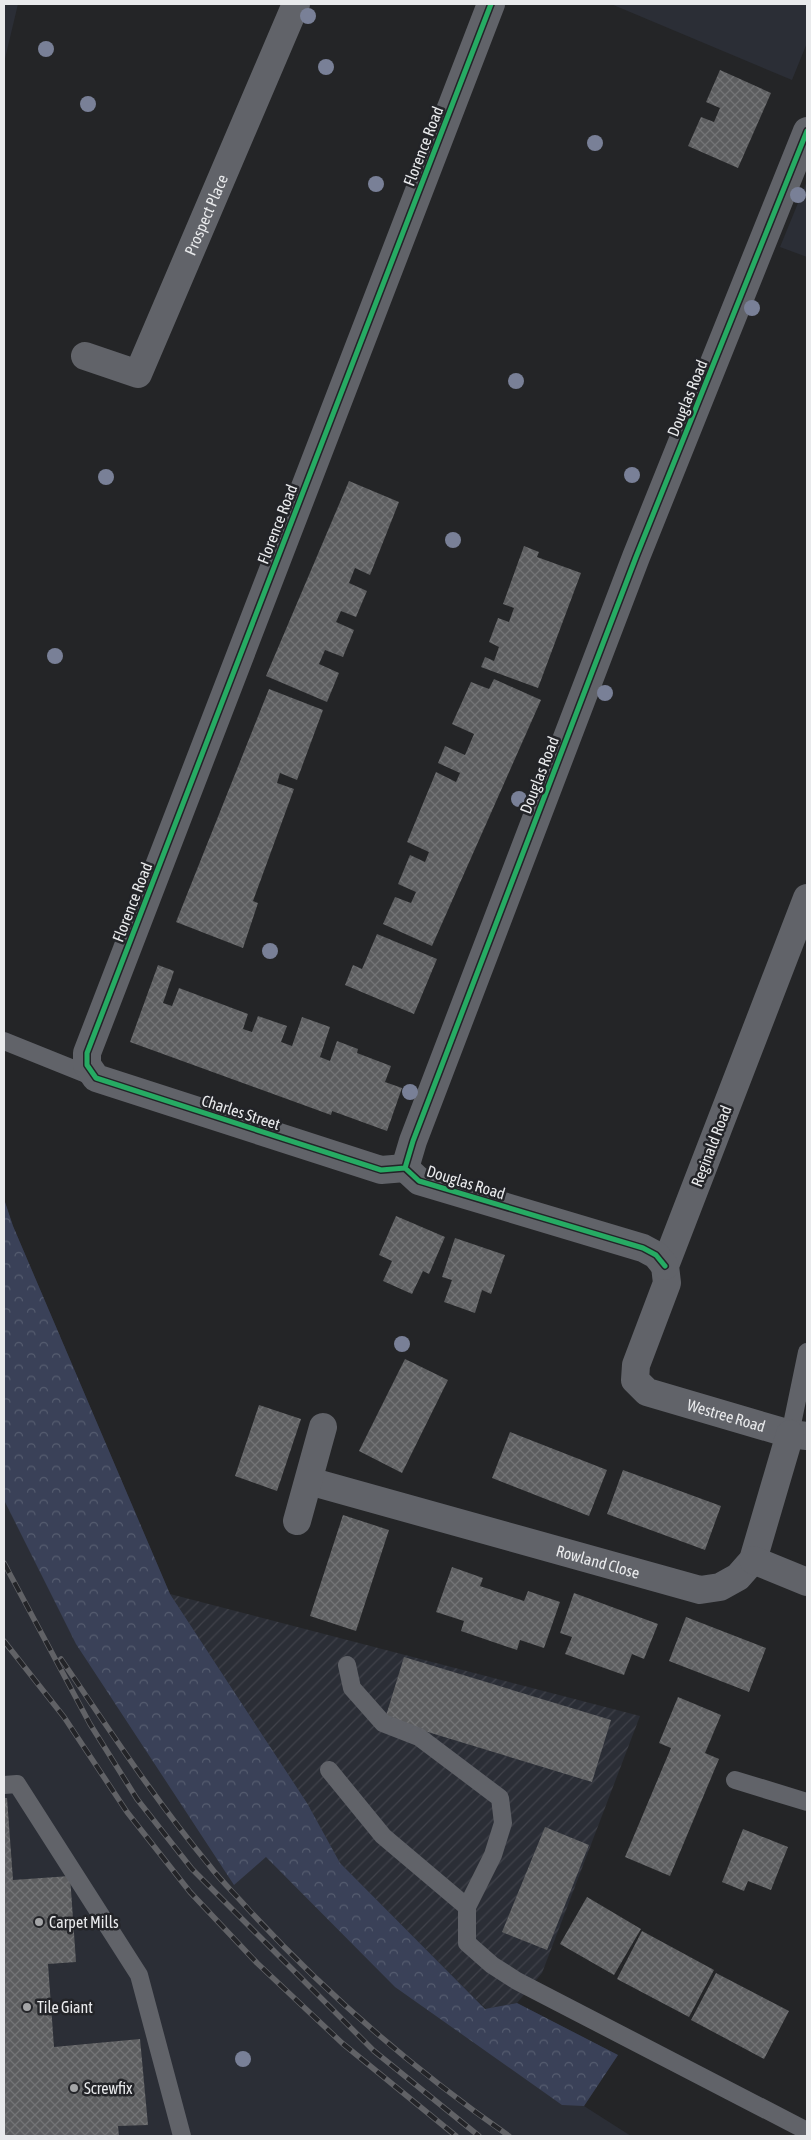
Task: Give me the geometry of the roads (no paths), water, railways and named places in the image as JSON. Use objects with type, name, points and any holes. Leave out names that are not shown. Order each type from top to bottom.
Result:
[{"type":"street","name":"Prospect Place","points":[[85,356],[138,374],[296,4]]},
{"type":"street","name":"Florence Road","points":[[96,1078],[87,1065],[87,1053],[491,4]]},
{"type":"street","name":"Douglas Road","points":[[665,1266],[656,1255],[643,1248],[419,1181],[405,1168],[420,1122],[633,566],[807,131]]},
{"type":"street","name":"Reginald Road","points":[[647,1392],[635,1380],[636,1365],[667,1283],[665,1266],[807,898]]},
{"type":"street","name":"Charles Street","points":[[96,1078],[381,1170],[405,1168]]},
{"type":"street","name":"Westree Road","points":[[647,1392],[799,1435]]},
{"type":"street","points":[[297,1521],[323,1427]]},
{"type":"street","name":"Rowland Close","points":[[309,1481],[700,1590],[720,1587],[738,1577],[753,1560],[799,1435]]},
{"type":"street","points":[[753,1560],[807,1582]]},
{"type":"lane","points":[[4,1041],[96,1078]]},
{"type":"lane","points":[[799,1435],[807,1352]]},
{"type":"lane","points":[[347,1665],[352,1688],[382,1723],[419,1737],[500,1798],[503,1823],[493,1855],[467,1907],[467,1944],[492,1965],[517,1981],[807,2131]]},
{"type":"lane","points":[[329,1770],[383,1836],[467,1907]]},
{"type":"lane","points":[[735,1780],[807,1802]]},
{"type":"lane","points":[[4,1785],[17,1784],[139,1975],[182,2136]]},
{"type":"railway","points":[[4,1563],[90,1724],[137,1799],[192,1869],[374,2051],[479,2136]]},
{"type":"railway","points":[[4,1641],[64,1717],[127,1812],[190,1892],[257,1963],[342,2043],[456,2136]]},
{"type":"railway","points":[[61,1659],[170,1815],[214,1871],[249,1910],[309,1972],[373,2030],[440,2085],[509,2136]]},
{"type":"place","name":"Carpet Mills","points":[[39,1922]]},
{"type":"place","name":"Tile Giant","points":[[27,2007]]},
{"type":"place","name":"Screwfix","points":[[74,2088]]}]
